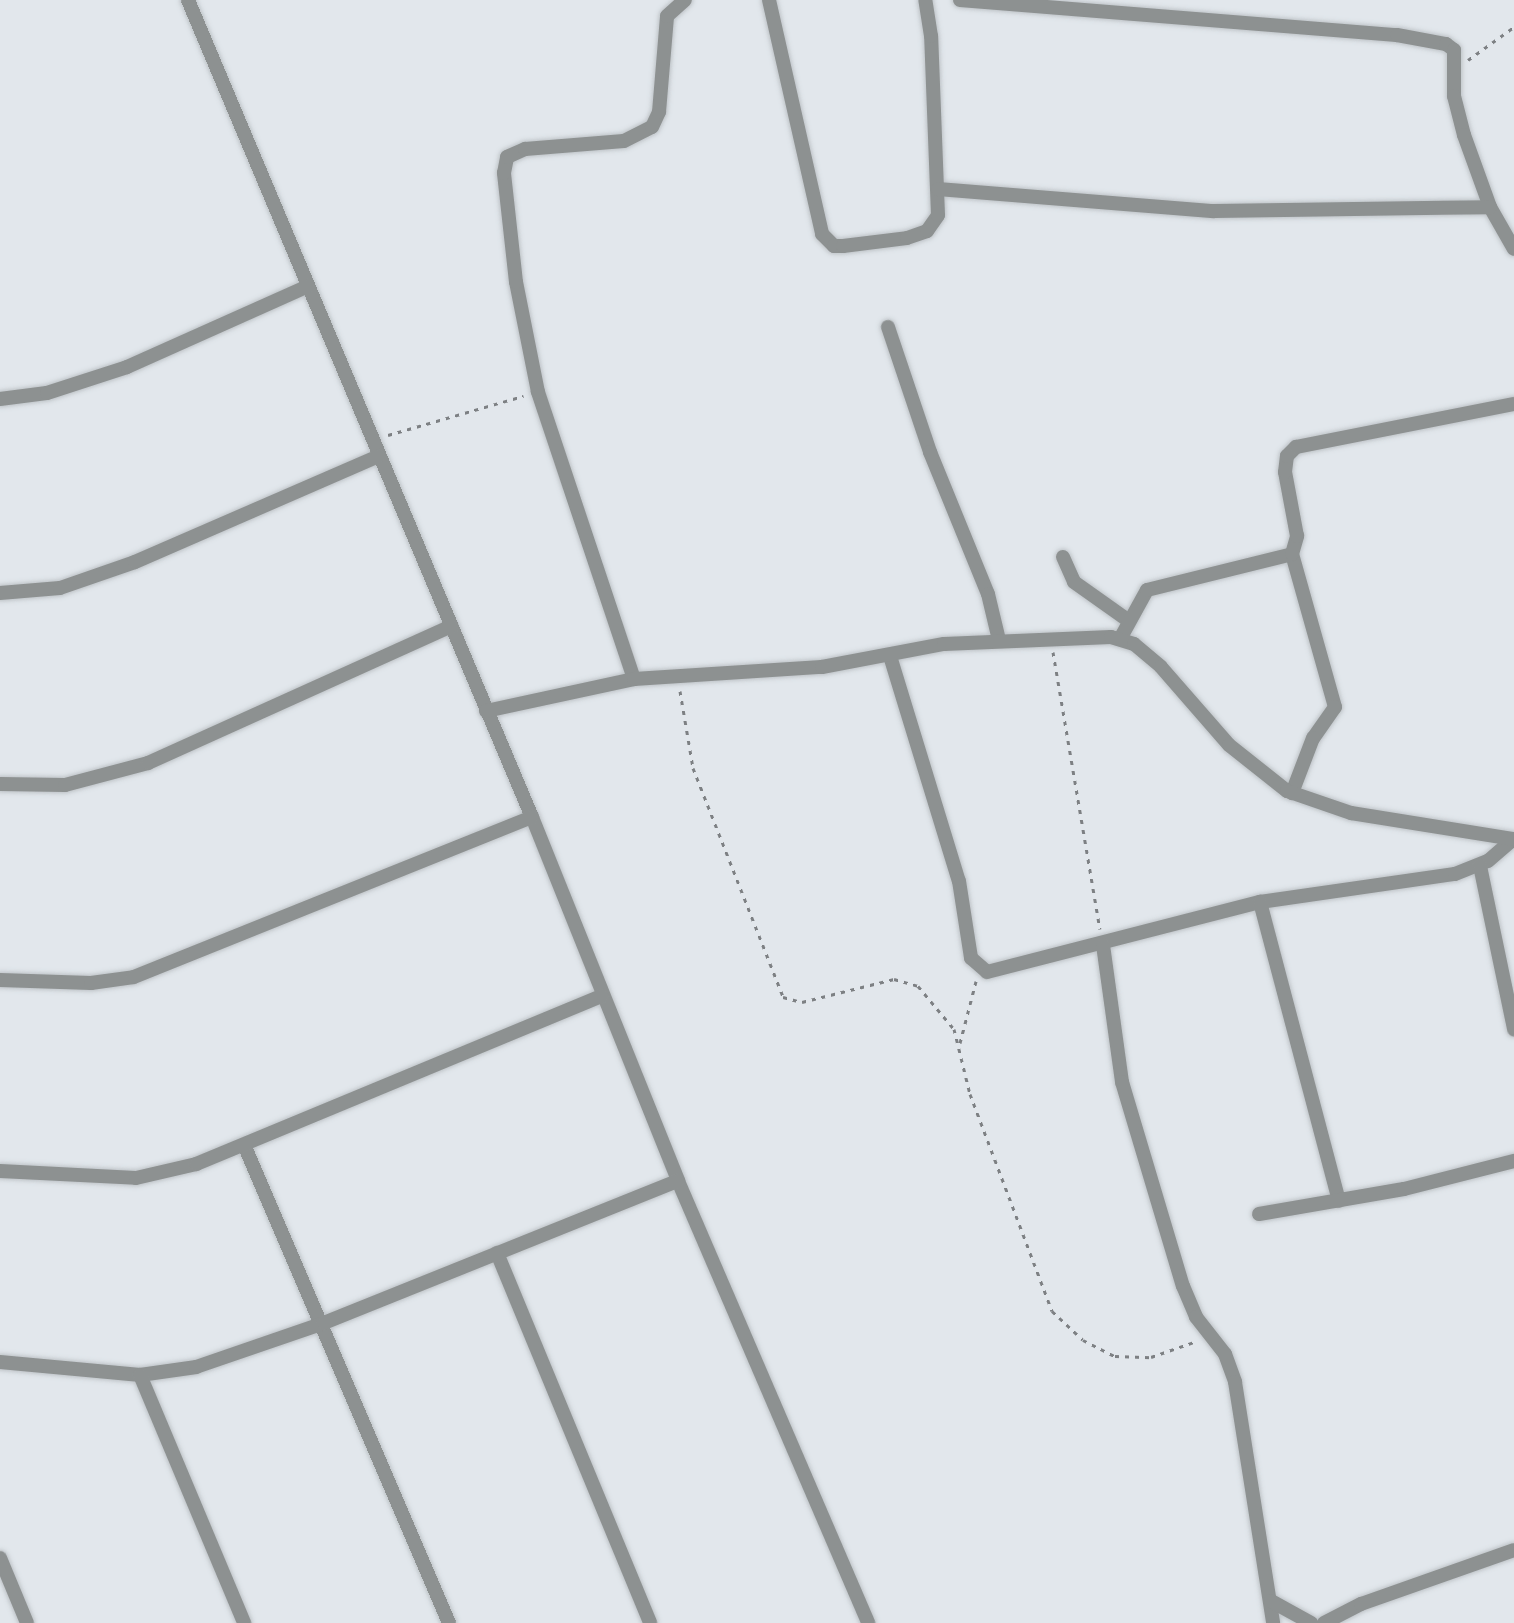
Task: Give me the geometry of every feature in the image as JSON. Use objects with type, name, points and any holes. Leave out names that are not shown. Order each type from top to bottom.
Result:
[{"type":"street","points":[[188,0],[532,817],[678,1181],[868,1623]]},
{"type":"street","points":[[634,679],[538,392],[516,282],[504,164],[507,157],[525,149],[624,141],[647,132],[659,112],[667,16],[685,0]]},
{"type":"street","points":[[769,0],[818,219],[828,242],[855,246],[927,231],[938,215],[925,0]]},
{"type":"street","points":[[960,0],[1397,35],[1446,44],[1454,50],[1457,109],[1490,207],[1514,249]]},
{"type":"street","points":[[938,189],[1214,211],[1490,207]]},
{"type":"street","points":[[0,399],[47,393],[127,367],[308,286]]},
{"type":"street","points":[[888,327],[930,452],[988,594],[999,640]]},
{"type":"street","points":[[1292,793],[1313,738],[1335,707],[1292,554],[1297,536],[1285,472],[1287,456],[1296,447],[1514,404]]},
{"type":"street","points":[[0,593],[60,588],[135,562],[379,456]]},
{"type":"street","points":[[1120,639],[1147,590],[1162,583],[1292,554]]},
{"type":"street","points":[[1063,557],[1074,582],[1129,621]]},
{"type":"street","points":[[0,784],[65,785],[148,763],[451,626]]},
{"type":"street","points":[[486,711],[634,679],[809,668],[944,644],[1050,637],[1120,639],[1161,667],[1258,773],[1292,793],[1351,813],[1514,839]]},
{"type":"street","points":[[890,656],[959,881],[971,958],[981,970],[1014,969],[1260,902],[1419,881],[1480,866],[1514,839]]},
{"type":"street","points":[[0,980],[91,983],[134,977],[532,817]]},
{"type":"street","points":[[1480,866],[1514,1029]]},
{"type":"street","points":[[1260,902],[1339,1201]]},
{"type":"street","points":[[1103,945],[1122,1082],[1183,1286],[1209,1336],[1225,1354],[1235,1382],[1273,1623]]},
{"type":"street","points":[[0,1171],[136,1178],[245,1147],[602,996]]},
{"type":"street","points":[[245,1147],[324,1323],[449,1623]]},
{"type":"street","points":[[1259,1214],[1339,1201],[1514,1161]]},
{"type":"street","points":[[0,1362],[140,1375],[196,1367],[324,1323],[678,1181]]},
{"type":"street","points":[[497,1253],[650,1623]]},
{"type":"street","points":[[140,1375],[244,1623]]},
{"type":"street","points":[[1324,1623],[1361,1604],[1514,1550]]},
{"type":"street","points":[[0,1558],[27,1623]]},
{"type":"street","points":[[1271,1601],[1311,1623]]},
{"type":"path","points":[[1457,68],[1514,27]]},
{"type":"path","points":[[372,440],[538,392]]},
{"type":"path","points":[[1050,637],[1103,945]]},
{"type":"path","points":[[678,675],[693,768],[783,997],[802,1002],[878,981],[904,980],[933,999],[960,1045],[970,1094],[1052,1311],[1083,1340],[1134,1359],[1209,1336]]},
{"type":"path","points":[[960,1045],[966,1006],[981,970]]}]
